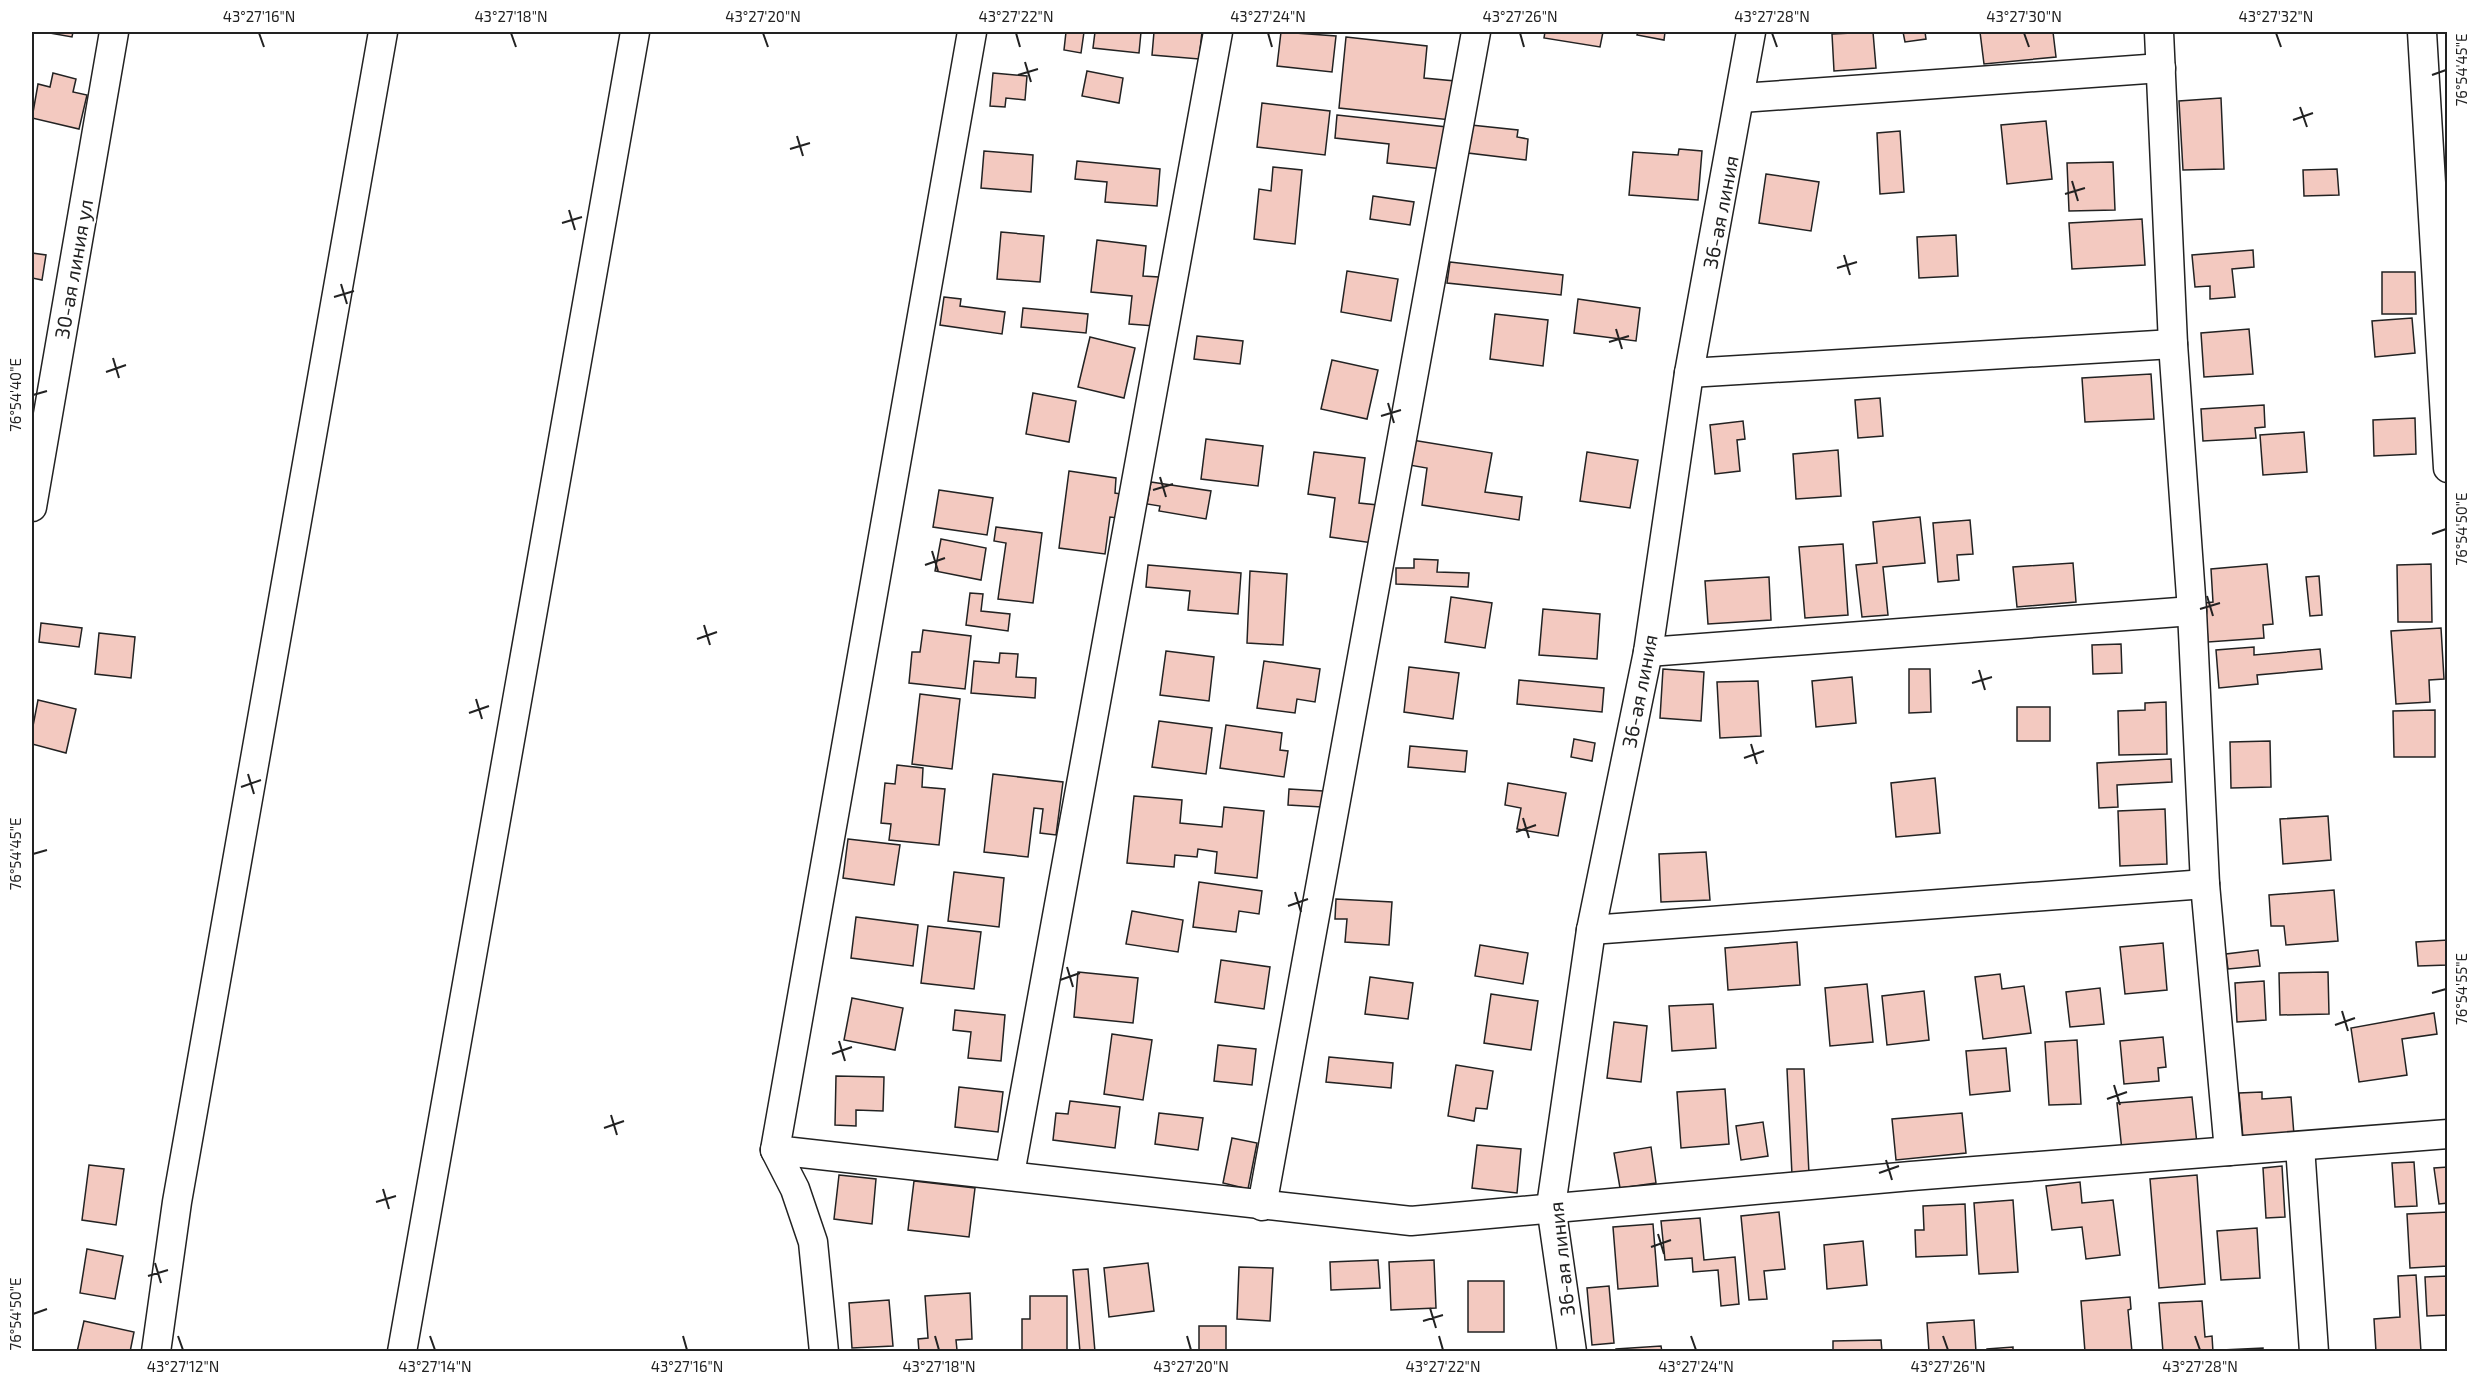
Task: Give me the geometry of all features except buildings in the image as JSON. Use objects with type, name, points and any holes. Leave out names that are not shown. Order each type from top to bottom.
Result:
[{"type":"street","name":"30-ая линия ул","points":[[32,507],[114,32]]},
{"type":"street","points":[[156,1352],[177,1202],[383,32]]},
{"type":"street","points":[[402,1352],[635,32]]},
{"type":"street","points":[[824,1352],[813,1242],[795,1189],[775,1150],[972,32]]},
{"type":"street","points":[[1010,1174],[1218,32]]},
{"type":"street","points":[[1262,1206],[1476,32]]},
{"type":"street","name":"36-ая линия","points":[[1572,1352],[1551,1206],[1590,930],[1648,652],[1689,373],[1741,98],[1751,32]]},
{"type":"street","points":[[2159,32],[2173,344],[2192,611],[2205,884],[2229,1151]]},
{"type":"street","points":[[2422,32],[2448,468]]},
{"type":"street","points":[[1741,98],[2162,68]]},
{"type":"street","points":[[1689,373],[2173,344]]},
{"type":"street","points":[[1648,652],[2192,611]]},
{"type":"street","points":[[1590,930],[2205,884]]},
{"type":"street","points":[[775,1150],[1010,1174],[1262,1206],[1411,1221],[1551,1206],[2448,1134]]},
{"type":"street","points":[[2300,1146],[2314,1352]]}]
